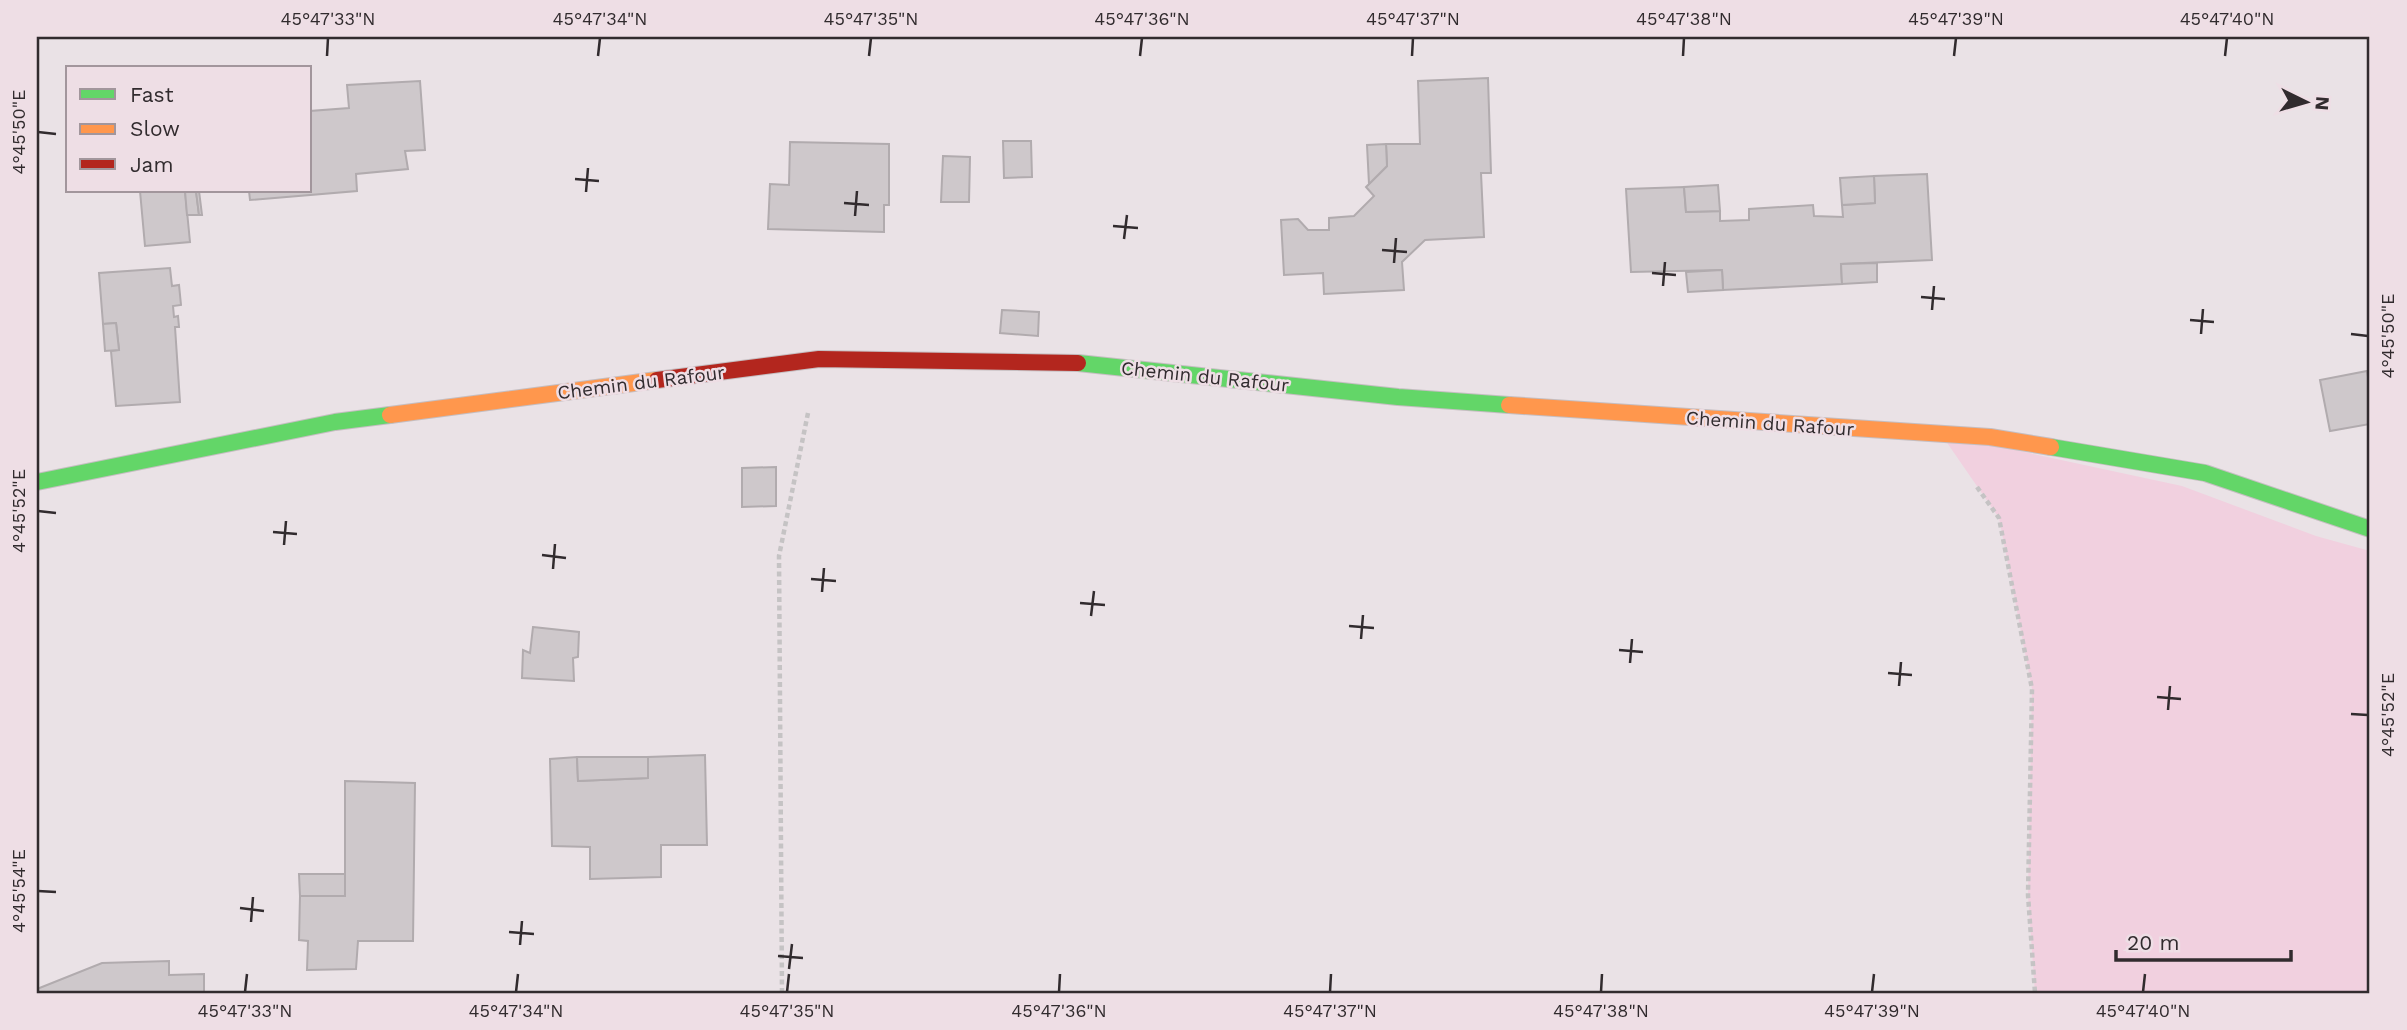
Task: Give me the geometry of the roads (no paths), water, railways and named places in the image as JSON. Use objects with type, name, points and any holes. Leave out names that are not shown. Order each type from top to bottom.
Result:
[{"type":"street","name":"Chemin du Rafour","points":[[37,482],[335,422],[819,359],[1093,363],[1398,397],[1990,437],[2205,472],[2370,529]]}]
